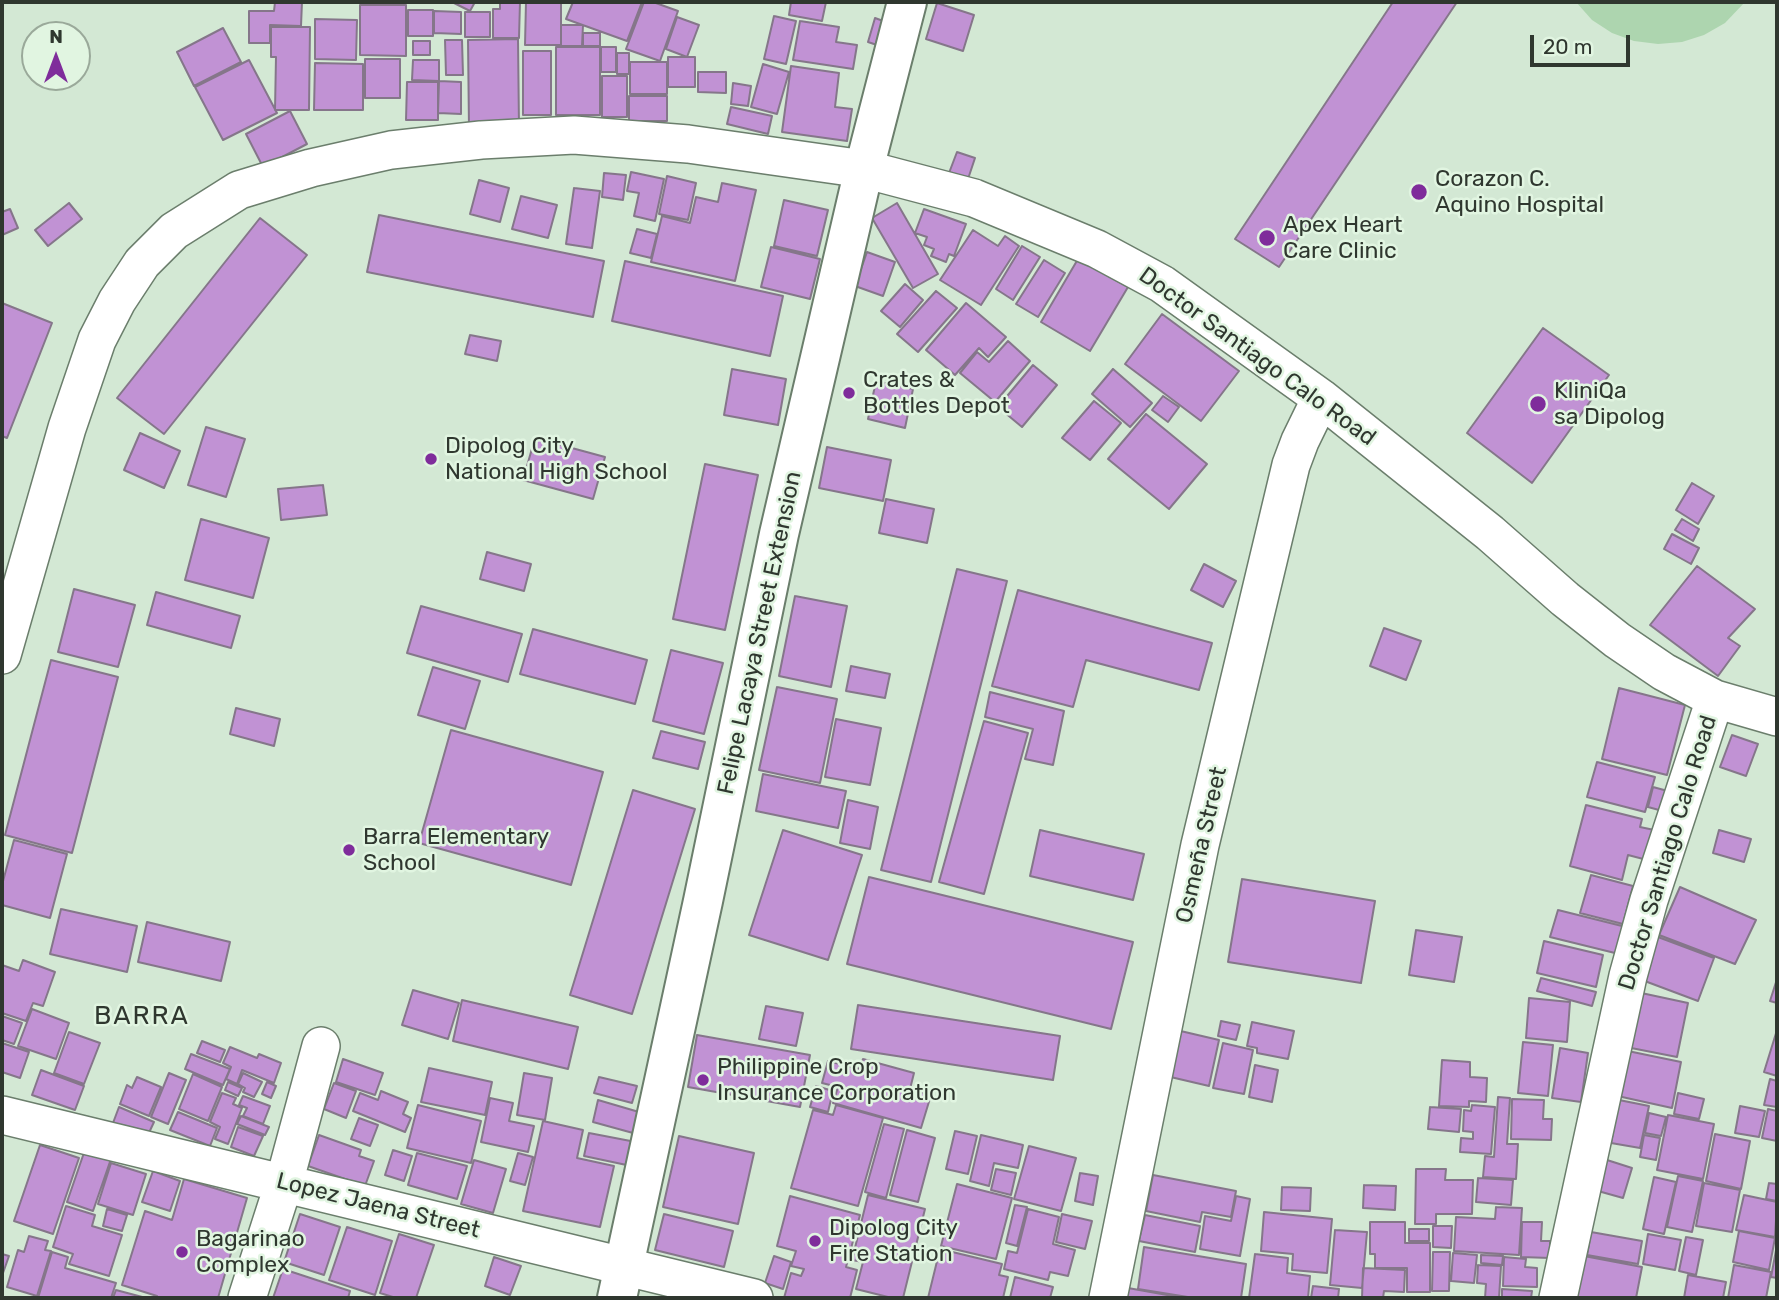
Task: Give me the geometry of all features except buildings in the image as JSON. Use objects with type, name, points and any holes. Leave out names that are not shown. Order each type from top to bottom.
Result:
[{"type":"main road","name":"Felipe Lacaya Street Extension","points":[[620,1282],[779,534],[864,169],[907,2]]},
{"type":"street","name":"Doctor Santiago Calo Road","points":[[2,654],[67,428],[97,340],[107,320],[142,263],[174,231],[239,190],[299,171],[391,150],[481,140],[574,135],[688,144],[864,169],[974,198],[1097,248],[1162,284],[1321,398],[1490,533],[1565,599],[1617,640],[1664,672],[1716,699],[1649,900],[1628,976],[1558,1298]]},
{"type":"street","name":"Osmeña Street","points":[[1108,1298],[1210,805],[1291,465],[1321,398]]},
{"type":"street","points":[[1716,699],[1777,717]]},
{"type":"street","points":[[247,1298],[284,1183],[321,1046]]},
{"type":"street","name":"Lopez Jaena Street","points":[[2,1115],[284,1183],[620,1282],[754,1298]]},
{"type":"green space","points":[[1576,2],[1745,2],[1725,23],[1704,35],[1682,42],[1658,44],[1634,41],[1612,33],[1592,20]]},
{"type":"place","name":"Corazon C. Aquino Hospital","points":[[1419,192]]},
{"type":"place","name":"Apex Heart Care Clinic","points":[[1267,238]]},
{"type":"place","name":"Crates & Bottles Depot","points":[[849,393]]},
{"type":"place","name":"KliniQa sa Dipolog","points":[[1538,404]]},
{"type":"place","name":"Dipolog City National High School","points":[[431,459]]},
{"type":"place","name":"Barra Elementary School","points":[[349,850]]},
{"type":"place","name":"Philippine Crop Insurance Corporation","points":[[703,1080]]},
{"type":"place","name":"Dipolog City Fire Station","points":[[815,1241]]},
{"type":"place","name":"Bagarinao Complex","points":[[182,1252]]},
{"type":"district","name":"BARRA","points":[[142,1016]]}]
